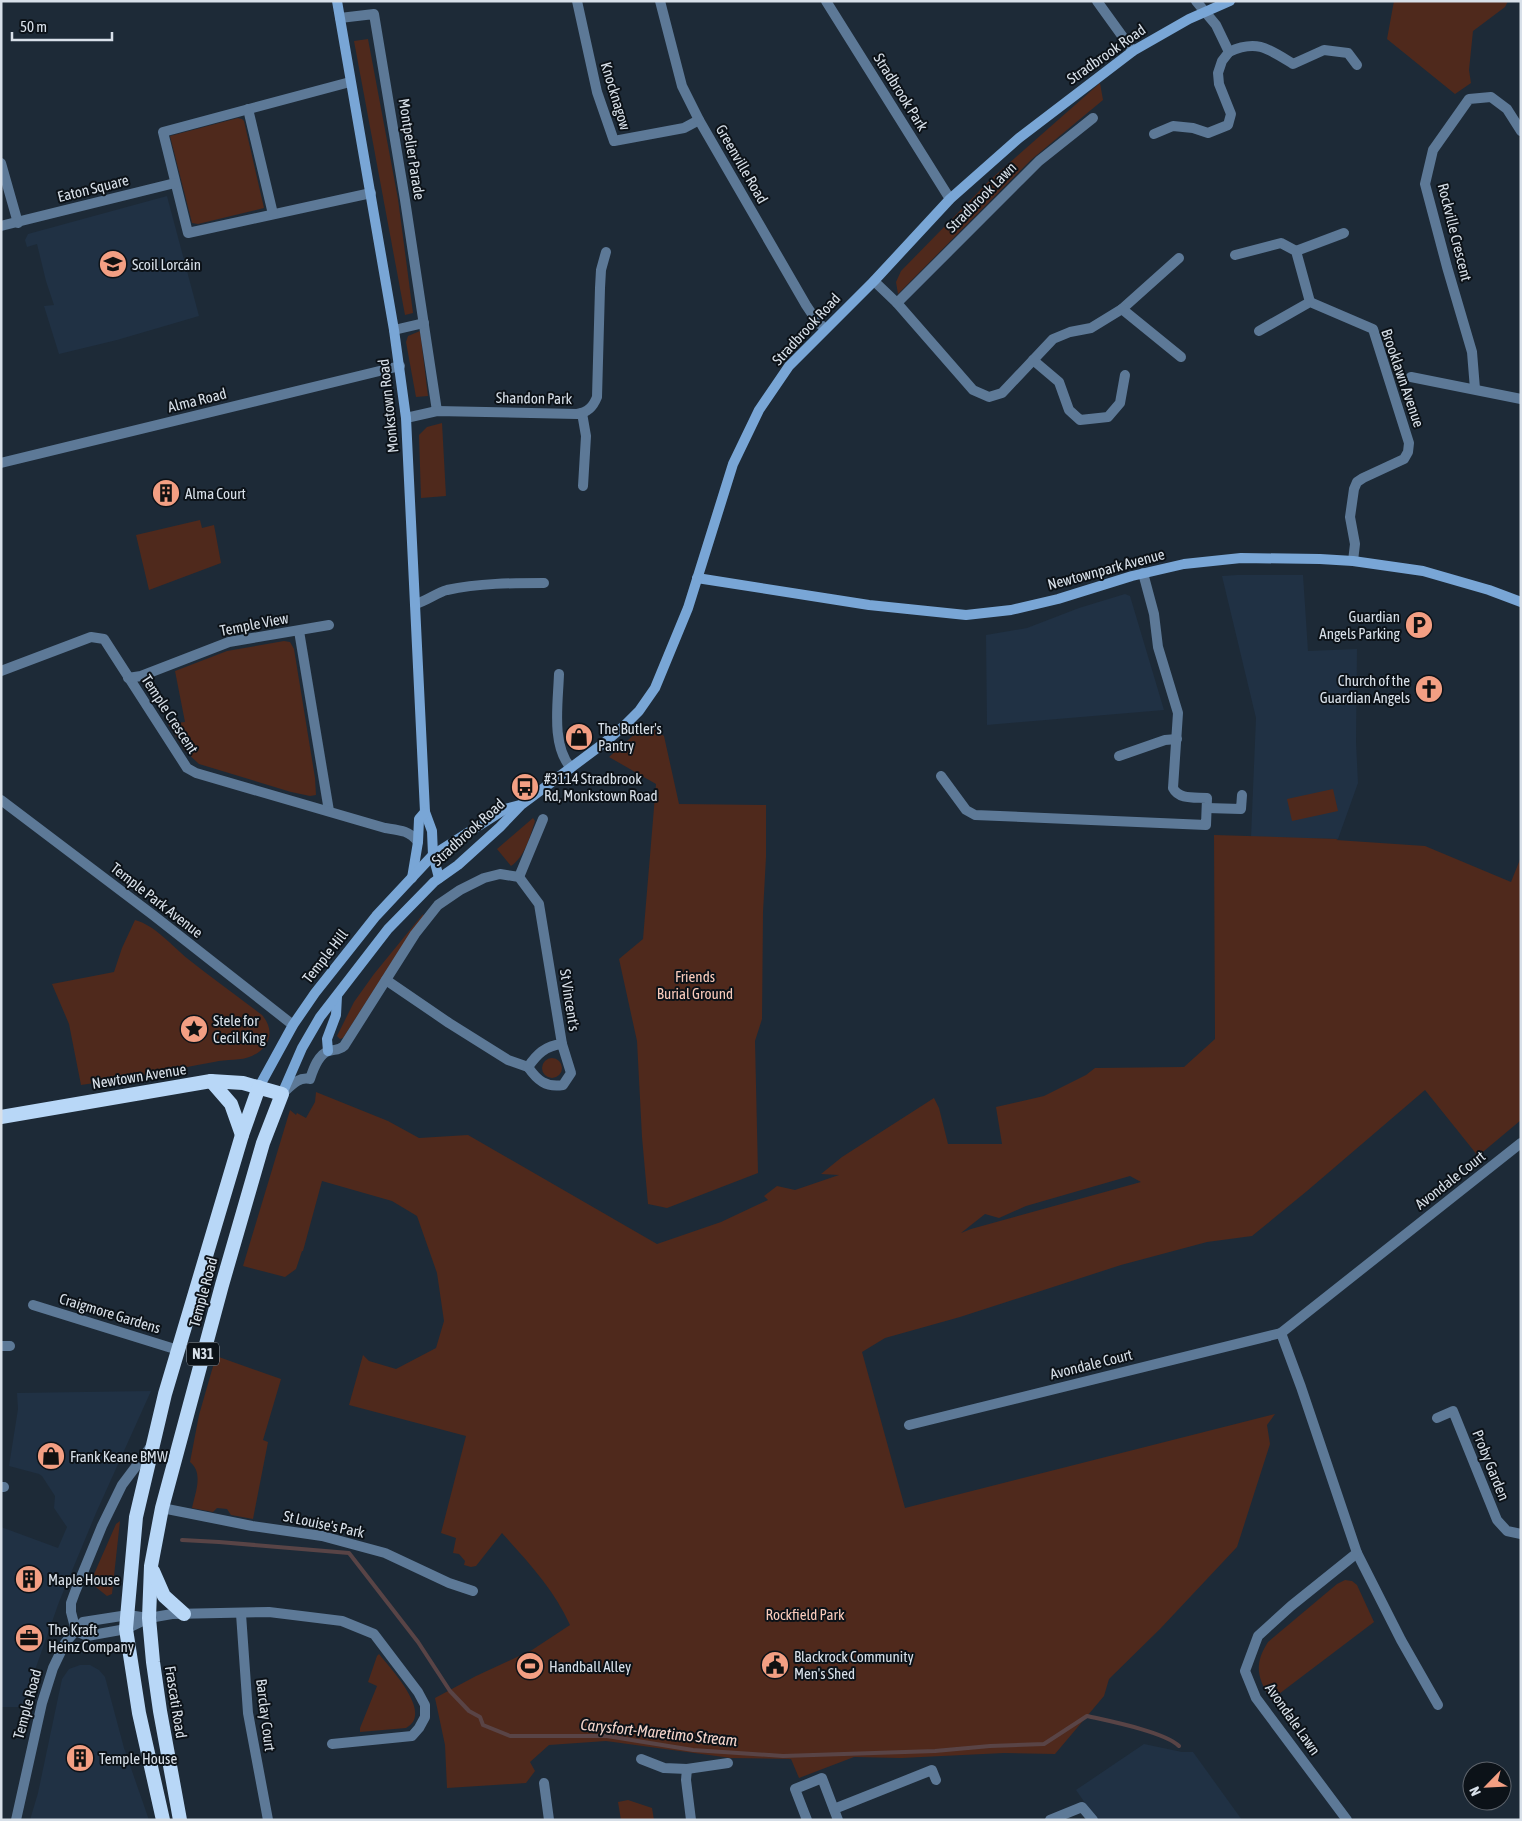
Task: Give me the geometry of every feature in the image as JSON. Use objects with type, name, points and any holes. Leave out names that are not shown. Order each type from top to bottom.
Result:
[{"type":"highway","name":"Newtown Avenue","points":[[1,1117],[211,1081],[232,1082],[282,1094]]},
{"type":"highway","points":[[211,1081],[231,1104],[242,1135]]},
{"type":"highway","name":"Temple Road","points":[[127,1622],[136,1517],[165,1394],[242,1135],[259,1088]]},
{"type":"highway","name":"Temple Road","points":[[149,1618],[151,1566],[162,1508],[222,1285],[263,1143],[282,1094]]},
{"type":"highway","points":[[151,1566],[164,1596],[184,1614]]},
{"type":"highway","name":"Frascati Road","points":[[149,1618],[160,1711],[180,1820]]},
{"type":"highway","name":"N31","points":[[127,1622],[139,1713],[163,1820]]},
{"type":"main road","name":"Monkstown Road","points":[[336,1],[394,330],[406,418],[425,812],[432,831],[437,880]]},
{"type":"main road","name":"Stradbrook Road","points":[[437,880],[458,865],[500,827],[520,805],[625,725],[639,711],[655,688],[688,608],[733,464],[759,410],[789,366],[874,281],[950,199],[1019,138],[1133,51],[1204,12],[1230,1]]},
{"type":"main road","name":"Newtownpark Avenue","points":[[697,578],[869,605],[966,615],[1011,610],[1143,573],[1184,564],[1241,558],[1353,561],[1423,571],[1490,590],[1521,602]]},
{"type":"main road","name":"Stradbrook Road","points":[[433,855],[505,809],[520,805]]},
{"type":"main road","name":"Monkstown Road","points":[[412,879],[418,842],[419,819],[425,812]]},
{"type":"main road","name":"Temple Hill","points":[[259,1088],[293,1025],[315,993],[376,916],[433,855]]},
{"type":"main road","points":[[282,1094],[302,1048],[320,1017],[388,929],[437,880]]},
{"type":"main road","points":[[328,1051],[327,1039],[336,1015],[336,996]]},
{"type":"street","name":"Knocknagow","points":[[577,1],[597,92],[614,141],[684,128],[699,120]]},
{"type":"street","name":"Greenville Road","points":[[660,1],[682,86],[699,120],[806,305],[825,329]]},
{"type":"street","name":"Stradbrook Park","points":[[826,1],[950,199]]},
{"type":"street","points":[[1097,1],[1133,51]]},
{"type":"street","points":[[1196,1],[1216,26],[1229,52]]},
{"type":"street","name":"Montpelier Parade","points":[[340,18],[374,14],[437,411]]},
{"type":"street","points":[[1154,134],[1173,126],[1193,128],[1208,133],[1228,125],[1231,114],[1219,84],[1218,73],[1222,61],[1229,52],[1238,48],[1260,45],[1293,64],[1324,50],[1348,53],[1357,65]]},
{"type":"street","points":[[350,82],[163,132],[188,233],[371,193]]},
{"type":"street","name":"Rockville Crescent","points":[[1475,389],[1472,352],[1425,184],[1432,150],[1469,99],[1491,97],[1507,109],[1521,131]]},
{"type":"street","points":[[248,109],[273,214]]},
{"type":"street","name":"Stradbrook Lawn","points":[[896,303],[1039,161],[1093,118]]},
{"type":"street","points":[[1,163],[18,223]]},
{"type":"street","name":"Eaton Square","points":[[1,226],[175,183]]},
{"type":"street","points":[[1296,251],[1344,233]]},
{"type":"street","points":[[1235,255],[1281,243],[1296,251],[1310,302],[1259,331]]},
{"type":"street","name":"Shandon Park","points":[[406,418],[437,411],[582,413],[593,406],[597,397],[601,270],[606,252]]},
{"type":"street","points":[[874,281],[973,390],[989,397],[1002,392],[1053,338],[1091,328],[1122,309],[1180,258]]},
{"type":"street","name":"Brooklawn Avenue","points":[[1310,302],[1373,329],[1409,443],[1408,452],[1404,459],[1357,482],[1354,489],[1350,517],[1355,544],[1353,561]]},
{"type":"street","points":[[1122,309],[1181,357]]},
{"type":"street","points":[[394,330],[424,323]]},
{"type":"street","points":[[1033,360],[1059,382],[1069,410],[1080,420],[1108,417],[1120,404],[1125,375]]},
{"type":"street","name":"Alma Road","points":[[1,463],[400,366]]},
{"type":"street","points":[[1411,376],[1521,399]]},
{"type":"street","points":[[582,413],[586,436],[583,486]]},
{"type":"street","points":[[941,776],[966,810],[974,815],[1206,825],[1207,798],[1182,796],[1176,793],[1173,788],[1178,713],[1157,642],[1154,614],[1143,573]]},
{"type":"street","points":[[415,604],[444,591],[470,586],[544,583]]},
{"type":"street","points":[[299,631],[329,625]]},
{"type":"street","name":"Temple View","points":[[128,678],[141,676],[229,642],[299,631],[329,811]]},
{"type":"street","name":"Temple Crescent","points":[[1,671],[90,637],[104,639],[187,768],[196,773],[385,828],[407,832],[418,842]]},
{"type":"street","points":[[558,674],[558,742],[564,758],[571,768]]},
{"type":"street","points":[[1119,756],[1165,740],[1177,739]]},
{"type":"street","points":[[1207,808],[1241,809],[1242,795]]},
{"type":"street","name":"Temple Park Avenue","points":[[1,800],[146,909],[293,1025]]},
{"type":"street","points":[[282,1094],[297,1081],[306,1078],[310,1079],[313,1069],[321,1056],[328,1051],[335,1051],[344,1046],[427,917],[450,896],[484,878],[500,874],[519,878],[543,819]]},
{"type":"street","name":"St Vincent's","points":[[519,878],[539,904],[562,1044],[552,1045],[537,1054],[528,1067]]},
{"type":"street","points":[[386,980],[508,1060],[528,1067],[536,1079],[552,1087],[562,1085],[571,1073],[562,1044]]},
{"type":"street","name":"Avondale Court","points":[[909,1425],[1281,1333],[1521,1143]]},
{"type":"street","name":"Craigmore Gardens","points":[[33,1305],[178,1350]]},
{"type":"street","points":[[1281,1333],[1357,1553],[1400,1640],[1438,1705]]},
{"type":"street","name":"Proby Garden","points":[[1437,1418],[1453,1411],[1497,1520],[1507,1531],[1521,1534]]},
{"type":"street","name":"Temple Road","points":[[149,1618],[127,1622],[87,1636],[76,1631],[71,1615],[71,1603],[102,1526],[122,1485],[153,1443]]},
{"type":"street","name":"St Louise's Park","points":[[162,1508],[252,1526],[322,1536],[385,1553],[449,1583],[473,1591]]},
{"type":"street","name":"Avondale Lawn","points":[[1348,1820],[1256,1698],[1245,1671],[1258,1636],[1291,1606],[1357,1553]]},
{"type":"street","points":[[149,1618],[172,1614],[269,1612],[342,1621],[374,1634],[418,1692],[425,1705],[425,1718],[412,1736],[332,1744]]},
{"type":"street","name":"Barclay Court","points":[[241,1614],[248,1713],[268,1820]]},
{"type":"street","name":"Temple Road","points":[[16,1820],[42,1703],[59,1654],[84,1622],[127,1622]]},
{"type":"street","points":[[641,1759],[664,1768],[687,1769],[728,1762]]},
{"type":"street","points":[[687,1769],[686,1780],[691,1820]]},
{"type":"street","points":[[834,1809],[932,1770],[936,1780]]},
{"type":"street","points":[[807,1820],[795,1789],[822,1778],[838,1820]]},
{"type":"street","points":[[544,1784],[549,1820]]},
{"type":"street","points":[[1050,1820],[1082,1807],[1093,1820]]},
{"type":"shaded area","name":"Scoil Lorcáin","points":[[167,196],[199,316],[117,340],[59,354],[44,306],[54,305],[37,244],[27,247],[25,240],[28,234]]},
{"type":"shaded area","points":[[1303,575],[1308,651],[1357,649],[1356,742],[1358,783],[1338,839],[1251,837],[1256,718],[1222,576]]},
{"type":"shaded area","points":[[1125,594],[1130,596],[1164,710],[987,725],[986,635],[1027,628],[1079,608]]},
{"type":"shaded area","points":[[151,1391],[96,1513],[59,1602],[22,1707],[1,1707],[1,1527],[58,1548],[67,1527],[54,1508],[55,1496],[42,1476],[9,1466],[18,1409],[17,1393]]},
{"type":"shaded area","points":[[80,1665],[90,1665],[99,1670],[105,1677],[124,1748],[149,1820],[30,1820],[38,1793],[62,1679],[69,1669]]},
{"type":"shaded area","points":[[1144,1744],[1182,1752],[1193,1752],[1242,1820],[1097,1820],[1076,1790]]},
{"type":"green space","points":[[1394,1],[1508,1],[1505,7],[1473,31],[1469,70],[1471,83],[1455,94],[1387,39]]},
{"type":"green space","points":[[368,39],[398,199],[413,313],[405,315],[354,41]]},
{"type":"green space","points":[[1100,83],[1103,100],[1032,159],[898,294],[896,282],[901,271],[990,180]]},
{"type":"green space","points":[[238,118],[244,121],[264,208],[198,224],[192,223],[170,136]]},
{"type":"green space","points":[[420,331],[428,396],[416,397],[406,342],[408,336]]},
{"type":"green space","points":[[442,423],[446,496],[421,498],[419,435],[427,427]]},
{"type":"green space","points":[[200,520],[202,528],[214,525],[221,563],[149,590],[136,535]]},
{"type":"green space","points":[[284,641],[290,642],[294,649],[315,778],[316,795],[310,796],[291,792],[199,764],[185,751],[168,724],[185,722],[175,671],[227,651]]},
{"type":"green space","name":"Friends Burial Ground","points":[[646,724],[664,736],[679,804],[766,805],[762,1019],[755,1041],[758,1173],[667,1208],[648,1204],[637,1041],[619,959],[643,939],[656,784],[609,757]]},
{"type":"green space","points":[[1333,789],[1338,811],[1292,821],[1287,799]]},
{"type":"green space","points":[[533,818],[535,821],[526,846],[520,857],[511,866],[497,849]]},
{"type":"green space","name":"Rockfield Park","points":[[1214,835],[1338,839],[1336,840],[1425,846],[1511,882],[1521,857],[1521,1120],[1478,1156],[1425,1090],[1252,1236],[1207,1242],[1121,1265],[960,1317],[885,1338],[862,1352],[905,1508],[1275,1414],[1267,1425],[1270,1444],[1237,1547],[1160,1629],[1109,1679],[1104,1696],[1055,1754],[1004,1753],[901,1758],[854,1757],[799,1778],[791,1759],[731,1758],[606,1741],[549,1745],[530,1762],[535,1771],[526,1783],[447,1788],[445,1745],[435,1698],[476,1676],[532,1650],[570,1625],[564,1612],[531,1565],[502,1533],[476,1566],[471,1567],[464,1565],[465,1561],[459,1554],[453,1553],[456,1538],[441,1533],[466,1436],[349,1405],[363,1355],[369,1361],[396,1369],[436,1348],[444,1321],[437,1273],[417,1216],[392,1201],[322,1181],[303,1251],[296,1269],[285,1277],[243,1266],[290,1110],[296,1115],[297,1113],[306,1118],[315,1102],[316,1092],[388,1121],[419,1138],[468,1135],[657,1244],[721,1222],[768,1200],[764,1196],[777,1186],[795,1190],[839,1175],[821,1174],[842,1157],[934,1098],[939,1108],[948,1144],[1002,1144],[996,1107],[1044,1096],[1086,1075],[1095,1068],[1184,1067],[1215,1039]],"holes":[[[1130,1176],[1141,1182],[971,1229],[961,1233],[985,1214],[999,1218],[1026,1206]]]},
{"type":"green space","points":[[423,914],[424,917],[400,949],[343,1038],[340,1039],[337,1036],[354,1002],[374,974]]},
{"type":"green space","points":[[135,920],[157,932],[188,959],[262,1015],[269,1026],[270,1032],[267,1043],[263,1048],[252,1056],[243,1059],[219,1061],[81,1085],[69,1024],[52,984],[114,972],[122,948]]},
{"type":"green space","points":[[552,1058],[559,1061],[562,1068],[559,1075],[552,1078],[545,1075],[542,1068],[545,1061]]},
{"type":"green space","points":[[216,1356],[281,1379],[263,1440],[268,1442],[253,1519],[231,1515],[227,1509],[217,1508],[213,1512],[192,1508],[198,1477],[190,1462],[199,1415]]},
{"type":"green space","points":[[120,1521],[112,1594],[107,1596],[92,1584],[91,1581],[116,1524]]},
{"type":"green space","points":[[1345,1580],[1352,1581],[1357,1585],[1374,1622],[1271,1700],[1259,1672],[1260,1658],[1263,1650],[1268,1642],[1337,1584]]},
{"type":"green space","points":[[379,1654],[408,1691],[415,1713],[413,1721],[406,1728],[360,1732],[377,1686],[368,1682]]},
{"type":"green space","points":[[628,1800],[652,1808],[654,1820],[621,1820],[618,1802]]},
{"type":"waterway","name":"Carysfort-Maretimo Stream","points":[[182,1540],[349,1553],[418,1642],[450,1691],[469,1711],[480,1717],[483,1725],[510,1736],[607,1736],[693,1750],[783,1756],[935,1751],[1044,1744],[1087,1716],[1150,1732],[1162,1736],[1179,1746]]},
{"type":"place","name":"Scoil Lorcáin","points":[[113,264]]},
{"type":"place","name":"Alma Court","points":[[166,493]]},
{"type":"place","name":"Guardian Angels Parking","points":[[1419,625]]},
{"type":"place","name":"Church of the Guardian Angels","points":[[1429,689]]},
{"type":"place","name":"The Butler's Pantry","points":[[579,737]]},
{"type":"place","name":"#3114 Stradbrook Rd, Monkstown Road","points":[[525,787]]},
{"type":"place","name":"Stele for Cecil King","points":[[194,1029]]},
{"type":"place","name":"Frank Keane BMW","points":[[51,1456]]},
{"type":"place","name":"Maple House","points":[[29,1579]]},
{"type":"place","name":"The Kraft Heinz Company","points":[[29,1638]]},
{"type":"place","name":"Blackrock Community Men's Shed","points":[[775,1665]]},
{"type":"place","name":"Handball Alley","points":[[530,1666]]},
{"type":"place","name":"Temple House","points":[[80,1758]]}]
